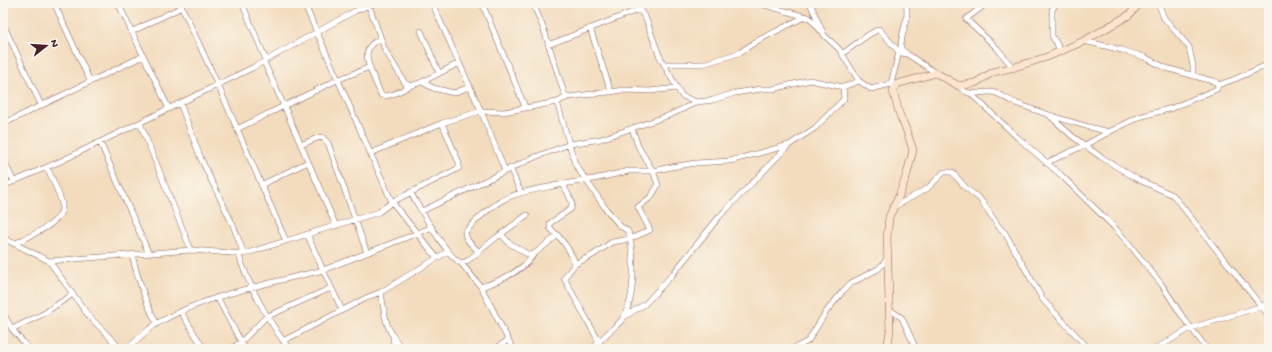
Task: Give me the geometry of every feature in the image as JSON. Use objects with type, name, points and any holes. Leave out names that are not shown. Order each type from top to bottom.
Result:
[{"type":"street","points":[[54,3],[90,81]]},
{"type":"street","points":[[118,3],[169,109]]},
{"type":"street","points":[[242,3],[265,61],[336,226]]},
{"type":"street","points":[[304,3],[392,202],[437,258]]},
{"type":"street","points":[[3,186],[47,167],[218,85],[265,61],[355,11],[369,4],[376,3]]},
{"type":"street","points":[[432,3],[469,87],[521,193]]},
{"type":"street","points":[[482,3],[525,107]]},
{"type":"street","points":[[542,3],[533,4],[564,93],[568,97]]},
{"type":"street","points":[[635,3],[640,9],[650,28],[664,64],[682,96],[697,102]]},
{"type":"street","points":[[757,3],[810,18],[824,35],[839,49],[859,81],[871,89],[892,86],[936,73]]},
{"type":"street","points":[[810,3],[824,35]]},
{"type":"street","points":[[906,3],[906,24],[900,40],[901,49],[936,73],[959,86],[963,91],[970,93],[994,92],[1016,103],[1109,132]]},
{"type":"street","points":[[987,3],[966,19],[997,48],[1013,68]]},
{"type":"street","points":[[1056,3],[1052,10],[1052,36],[1061,51]]},
{"type":"street","points":[[959,86],[975,83],[992,72],[1013,68],[1047,57],[1084,41],[1129,15],[1140,3]]},
{"type":"street","points":[[1158,3],[1164,18],[1189,47],[1194,66],[1193,76]]},
{"type":"street","points":[[369,4],[385,50],[405,83],[410,86]]},
{"type":"street","points":[[131,32],[181,5],[218,85],[286,241]]},
{"type":"street","points":[[548,45],[640,9]]},
{"type":"street","points":[[664,64],[703,64],[739,53],[758,41],[806,16]]},
{"type":"street","points":[[3,24],[41,105]]},
{"type":"street","points":[[590,28],[611,92]]},
{"type":"street","points":[[842,54],[879,29],[899,52],[907,54]]},
{"type":"street","points":[[421,31],[439,73]]},
{"type":"street","points":[[381,38],[372,44],[368,49],[366,58],[382,95],[391,95],[422,82],[459,63]]},
{"type":"street","points":[[1084,41],[1144,57],[1166,68],[1216,82],[1218,85]]},
{"type":"street","points":[[886,349],[890,331],[887,237],[889,217],[907,174],[911,162],[912,150],[906,129],[900,116],[892,86],[899,52]]},
{"type":"street","points":[[3,124],[143,56]]},
{"type":"street","points":[[1046,163],[1139,117],[1172,108],[1217,89],[1218,85],[1269,64]]},
{"type":"street","points":[[237,129],[338,80],[370,67]]},
{"type":"street","points":[[422,211],[535,157],[570,144],[601,139],[670,115],[697,102],[714,100],[756,90],[773,90],[810,80],[843,87],[859,81]]},
{"type":"street","points":[[422,82],[433,88],[454,93],[469,87]]},
{"type":"street","points":[[594,349],[623,318],[645,304],[672,275],[719,217],[789,145],[815,128],[844,99],[843,87]]},
{"type":"street","points":[[371,153],[442,123],[481,111],[504,112],[557,102],[568,97],[625,90],[650,91],[677,88]]},
{"type":"street","points":[[970,93],[1099,211],[1130,245],[1162,285],[1207,349]]},
{"type":"street","points":[[557,102],[575,164],[606,209],[620,226],[628,231],[632,248],[632,290],[629,307],[623,318]]},
{"type":"street","points":[[180,103],[201,159],[233,225],[245,276],[266,317],[289,349]]},
{"type":"street","points":[[1049,114],[1072,136],[1101,157],[1137,179],[1173,195],[1269,316]]},
{"type":"street","points":[[140,123],[191,250]]},
{"type":"street","points":[[49,261],[191,250],[241,254],[379,212],[392,202],[410,192],[459,168],[459,163],[442,123]]},
{"type":"street","points":[[603,349],[564,278],[575,264],[593,255],[612,242],[630,239],[650,230],[638,207],[651,197],[658,185],[653,172],[638,146],[632,128]]},
{"type":"street","points":[[301,145],[322,137],[328,143],[367,253]]},
{"type":"street","points":[[100,142],[149,254]]},
{"type":"street","points":[[479,252],[467,240],[465,232],[494,205],[508,197],[629,170],[653,172],[671,167],[696,163],[730,161],[789,145]]},
{"type":"street","points":[[3,159],[14,182]]},
{"type":"street","points":[[261,185],[308,162]]},
{"type":"street","points":[[14,244],[53,223],[61,215],[62,206],[47,167]]},
{"type":"street","points":[[892,208],[928,188],[944,172],[952,172],[966,188],[980,199],[998,227],[1005,233],[1043,300],[1089,349]]},
{"type":"street","points":[[563,184],[572,202],[571,209],[550,223],[550,228],[558,235],[572,255],[575,264]]},
{"type":"street","points":[[410,192],[447,252],[461,263],[481,287],[513,349]]},
{"type":"street","points":[[461,263],[467,261],[527,215]]},
{"type":"street","points":[[127,349],[157,324],[217,297],[323,270],[418,234],[432,227]]},
{"type":"street","points":[[307,234],[342,310]]},
{"type":"street","points":[[501,234],[509,243],[519,250],[529,255],[534,254]]},
{"type":"street","points":[[481,287],[511,275],[558,235]]},
{"type":"street","points":[[4,239],[49,261],[88,315],[121,349]]},
{"type":"street","points":[[283,341],[368,297],[381,292],[447,252]]},
{"type":"street","points":[[132,255],[141,290],[148,308],[157,324]]},
{"type":"street","points":[[793,349],[808,341],[826,312],[851,283],[878,269],[888,257]]},
{"type":"street","points":[[231,349],[266,317],[332,288]]},
{"type":"street","points":[[381,292],[385,316],[393,338],[395,349]]},
{"type":"street","points":[[12,329],[43,314],[73,294]]},
{"type":"street","points":[[217,297],[240,342],[246,349]]},
{"type":"street","points":[[1154,349],[1191,328],[1269,304]]},
{"type":"street","points":[[889,309],[902,318],[916,349]]},
{"type":"street","points":[[181,312],[204,349]]},
{"type":"street","points":[[3,313],[12,329],[29,349]]},
{"type":"street","points":[[393,338],[403,349]]},
{"type":"street","points":[[495,349],[508,340]]}]
